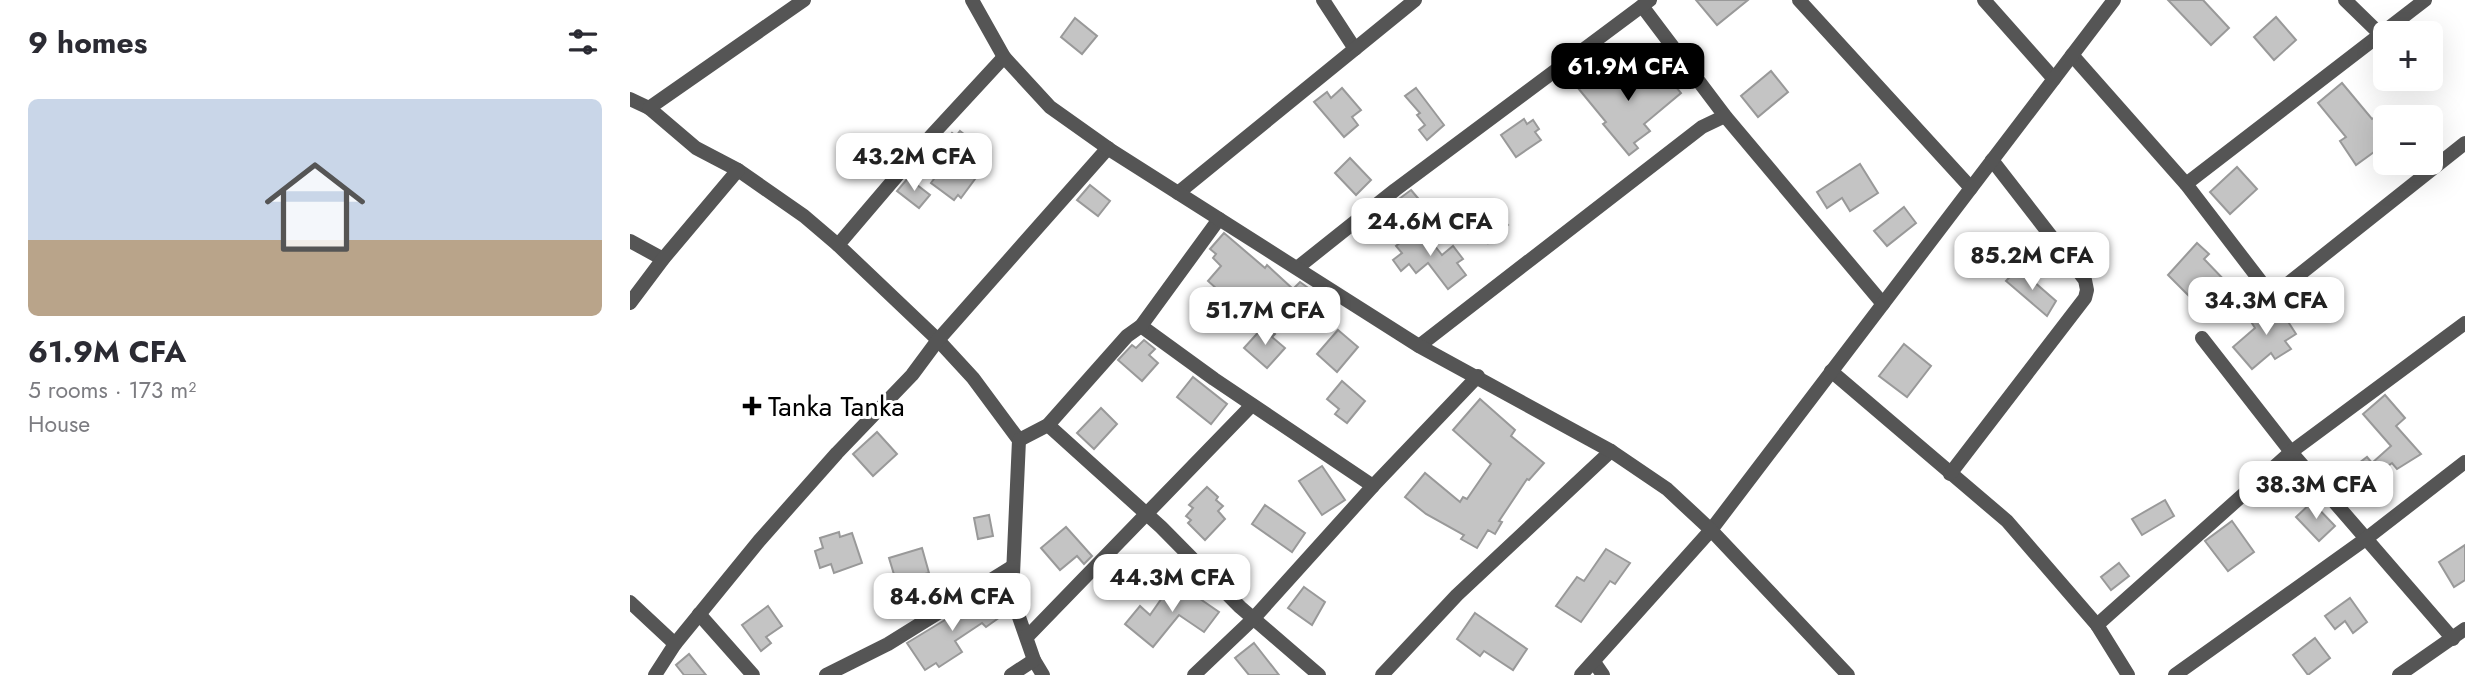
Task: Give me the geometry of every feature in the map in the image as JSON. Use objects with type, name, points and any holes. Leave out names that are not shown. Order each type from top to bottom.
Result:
[{"type":"street","points":[[649,108],[804,0]]},
{"type":"street","points":[[972,0],[1004,57],[1050,107],[1108,148],[1419,346],[1611,450],[1667,489],[1711,530],[1848,675]]},
{"type":"street","points":[[1323,0],[1355,50]]},
{"type":"street","points":[[1178,193],[1415,0]]},
{"type":"street","points":[[1799,0],[1971,188]]},
{"type":"street","points":[[1984,0],[2054,79]]},
{"type":"street","points":[[1581,675],[1711,530],[2114,0]]},
{"type":"street","points":[[2345,0],[2373,27]]},
{"type":"street","points":[[2397,21],[2425,0]]},
{"type":"street","points":[[1297,268],[1395,190],[1646,3],[1726,116],[1883,304]]},
{"type":"street","points":[[2186,184],[2373,39]]},
{"type":"street","points":[[2072,55],[2186,184],[2264,287],[2273,289],[2285,286],[2465,143]]},
{"type":"street","points":[[838,245],[931,136],[1004,57]]},
{"type":"street","points":[[630,99],[649,108],[696,148],[738,170],[804,216],[838,245],[938,340],[972,378],[1019,440],[1012,597],[1034,660],[1043,675]]},
{"type":"street","points":[[1419,346],[1702,127],[1726,116]]},
{"type":"street","points":[[655,675],[675,644],[759,541],[836,453],[912,375],[938,340],[1108,148]]},
{"type":"street","points":[[1950,474],[2085,298],[2087,290],[2085,280],[1992,160]]},
{"type":"street","points":[[630,303],[663,258],[738,170]]},
{"type":"street","points":[[1019,440],[1048,425],[1127,336],[1141,326],[1219,219]]},
{"type":"street","points":[[630,241],[663,258]]},
{"type":"street","points":[[2097,625],[2291,452],[2465,323]]},
{"type":"street","points":[[1141,326],[1373,486]]},
{"type":"street","points":[[2202,338],[2291,452],[2453,639]]},
{"type":"street","points":[[1831,372],[2007,521],[2097,625],[2128,675]]},
{"type":"street","points":[[1194,675],[1253,619],[1373,486],[1478,376]]},
{"type":"street","points":[[1027,637],[1252,405]]},
{"type":"street","points":[[1048,425],[1145,513],[1253,619],[1319,675]]},
{"type":"street","points":[[1382,675],[1457,595],[1611,450]]},
{"type":"street","points":[[2175,675],[2367,538],[2465,463]]},
{"type":"street","points":[[827,675],[888,644],[1012,567]]},
{"type":"street","points":[[630,602],[675,644]]},
{"type":"street","points":[[699,614],[753,675]]},
{"type":"street","points":[[2399,675],[2465,629]]},
{"type":"street","points":[[1011,675],[1034,660]]},
{"type":"street","points":[[1594,662],[1603,675]]},
{"type":"building","points":[[1696,0],[1748,0],[1717,25]]},
{"type":"building","points":[[2168,0],[2203,0],[2229,28],[2211,45]]},
{"type":"building","points":[[2276,17],[2296,40],[2274,60],[2254,37]]},
{"type":"building","points":[[1075,18],[1097,36],[1082,54],[1061,37]]},
{"type":"building","points":[[1602,62],[1626,90],[1660,67],[1681,93],[1644,124],[1650,131],[1634,143],[1638,148],[1629,155],[1578,88],[1592,76],[1589,72]]},
{"type":"building","points":[[1771,71],[1788,92],[1758,117],[1741,96]]},
{"type":"building","points":[[2342,83],[2373,118],[2373,153],[2356,165],[2340,141],[2346,137],[2318,103]]},
{"type":"building","points":[[1342,88],[1361,110],[1352,117],[1358,125],[1344,137],[1314,102],[1327,92],[1331,98]]},
{"type":"building","points":[[1416,88],[1444,125],[1427,140],[1419,130],[1425,125],[1417,115],[1420,113],[1405,96]]},
{"type":"building","points":[[1524,119],[1527,124],[1533,120],[1539,129],[1535,132],[1541,140],[1516,157],[1501,135]]},
{"type":"building","points":[[960,131],[978,145],[975,148],[981,152],[967,169],[975,179],[961,198],[958,195],[954,200],[931,183],[953,153],[943,144],[952,133],[956,136]]},
{"type":"building","points":[[1350,158],[1371,180],[1356,195],[1335,173]]},
{"type":"building","points":[[1860,164],[1878,193],[1850,211],[1842,198],[1827,208],[1817,192]]},
{"type":"building","points":[[2237,167],[2257,189],[2230,214],[2210,192]]},
{"type":"building","points":[[908,178],[930,195],[919,208],[897,191]]},
{"type":"building","points":[[1090,185],[1110,201],[1098,216],[1077,200]]},
{"type":"building","points":[[1411,190],[1428,210],[1410,226],[1391,205]]},
{"type":"building","points":[[1486,201],[1508,225],[1488,243],[1466,218]]},
{"type":"building","points":[[1904,207],[1916,223],[1887,246],[1874,231]]},
{"type":"building","points":[[1420,227],[1442,255],[1453,246],[1463,259],[1457,263],[1466,275],[1448,289],[1428,263],[1416,273],[1409,264],[1401,271],[1393,260],[1402,253],[1396,246]]},
{"type":"building","points":[[1224,233],[1265,268],[1267,265],[1293,289],[1300,282],[1330,304],[1314,322],[1283,298],[1266,317],[1236,289],[1227,298],[1208,281],[1221,266],[1213,258],[1216,254],[1210,249]]},
{"type":"building","points":[[2197,243],[2209,254],[2204,259],[2229,285],[2203,310],[2168,275]]},
{"type":"building","points":[[2018,268],[2056,301],[2047,316],[2006,281]]},
{"type":"building","points":[[2276,303],[2296,334],[2285,341],[2291,349],[2275,359],[2271,353],[2252,369],[2233,347],[2255,328],[2250,320]]},
{"type":"building","points":[[1265,325],[1275,334],[1272,337],[1285,348],[1267,368],[1244,348]]},
{"type":"building","points":[[1338,330],[1358,347],[1337,372],[1317,354]]},
{"type":"building","points":[[1144,340],[1155,349],[1149,355],[1158,363],[1142,381],[1118,360],[1132,345],[1136,348]]},
{"type":"building","points":[[1904,344],[1931,366],[1907,397],[1879,376]]},
{"type":"building","points":[[1193,377],[1227,404],[1211,424],[1177,397]]},
{"type":"building","points":[[1342,381],[1365,401],[1347,423],[1335,414],[1339,409],[1327,399]]},
{"type":"building","points":[[2385,395],[2405,418],[2396,426],[2421,454],[2397,469],[2392,463],[2352,493],[2347,486],[2352,482],[2346,473],[2367,457],[2372,463],[2391,446],[2363,414]]},
{"type":"building","points":[[1480,399],[1515,430],[1511,436],[1544,463],[1527,479],[1499,521],[1502,522],[1495,534],[1488,530],[1477,548],[1461,539],[1464,535],[1426,514],[1405,497],[1425,473],[1460,502],[1463,497],[1467,499],[1491,464],[1453,430]]},
{"type":"building","points":[[1101,408],[1117,424],[1094,449],[1077,433]]},
{"type":"building","points":[[877,432],[897,454],[873,476],[853,454]]},
{"type":"building","points":[[1322,466],[1345,500],[1322,515],[1299,481]]},
{"type":"building","points":[[1207,487],[1218,497],[1216,500],[1223,506],[1218,511],[1225,519],[1205,540],[1188,523],[1191,520],[1186,516],[1193,508],[1189,505]]},
{"type":"building","points":[[2165,500],[2174,516],[2142,535],[2132,519]]},
{"type":"building","points":[[2312,502],[2335,526],[2319,541],[2296,517]]},
{"type":"building","points":[[1265,505],[1305,533],[1292,552],[1252,524]]},
{"type":"building","points":[[989,515],[993,536],[978,539],[974,518]]},
{"type":"building","points":[[2232,521],[2254,552],[2228,571],[2205,541]]},
{"type":"building","points":[[1066,527],[1092,556],[1084,564],[1077,556],[1060,570],[1041,548]]},
{"type":"building","points":[[839,532],[840,537],[852,533],[862,563],[834,573],[831,564],[820,568],[815,551],[823,548],[820,538]]},
{"type":"building","points":[[2465,545],[2465,580],[2454,587],[2439,562]]},
{"type":"building","points":[[922,548],[929,573],[896,581],[889,558]]},
{"type":"building","points":[[1606,549],[1630,563],[1615,584],[1610,581],[1581,622],[1556,606],[1577,577],[1584,581]]},
{"type":"building","points":[[2119,563],[2129,576],[2111,590],[2101,577]]},
{"type":"building","points":[[1174,581],[1219,612],[1204,632],[1179,615],[1153,647],[1125,624],[1140,606],[1150,615]]},
{"type":"building","points":[[1304,587],[1325,602],[1312,625],[1288,608]]},
{"type":"building","points":[[991,592],[997,600],[991,604],[1000,617],[986,627],[982,623],[955,641],[962,652],[939,667],[936,663],[925,670],[907,643]]},
{"type":"building","points":[[2350,598],[2367,622],[2353,633],[2345,621],[2335,629],[2325,616]]},
{"type":"building","points":[[768,606],[782,626],[766,637],[771,643],[761,651],[742,625]]},
{"type":"building","points":[[1475,613],[1527,649],[1513,670],[1484,651],[1480,656],[1457,639]]},
{"type":"building","points":[[2315,638],[2330,658],[2308,675],[2293,655]]},
{"type":"building","points":[[1254,643],[1279,675],[1249,675],[1235,658]]},
{"type":"building","points":[[689,654],[706,675],[684,675],[676,665]]},
{"type":"place","name":"Tanka Tanka","points":[[752,406]]}]
